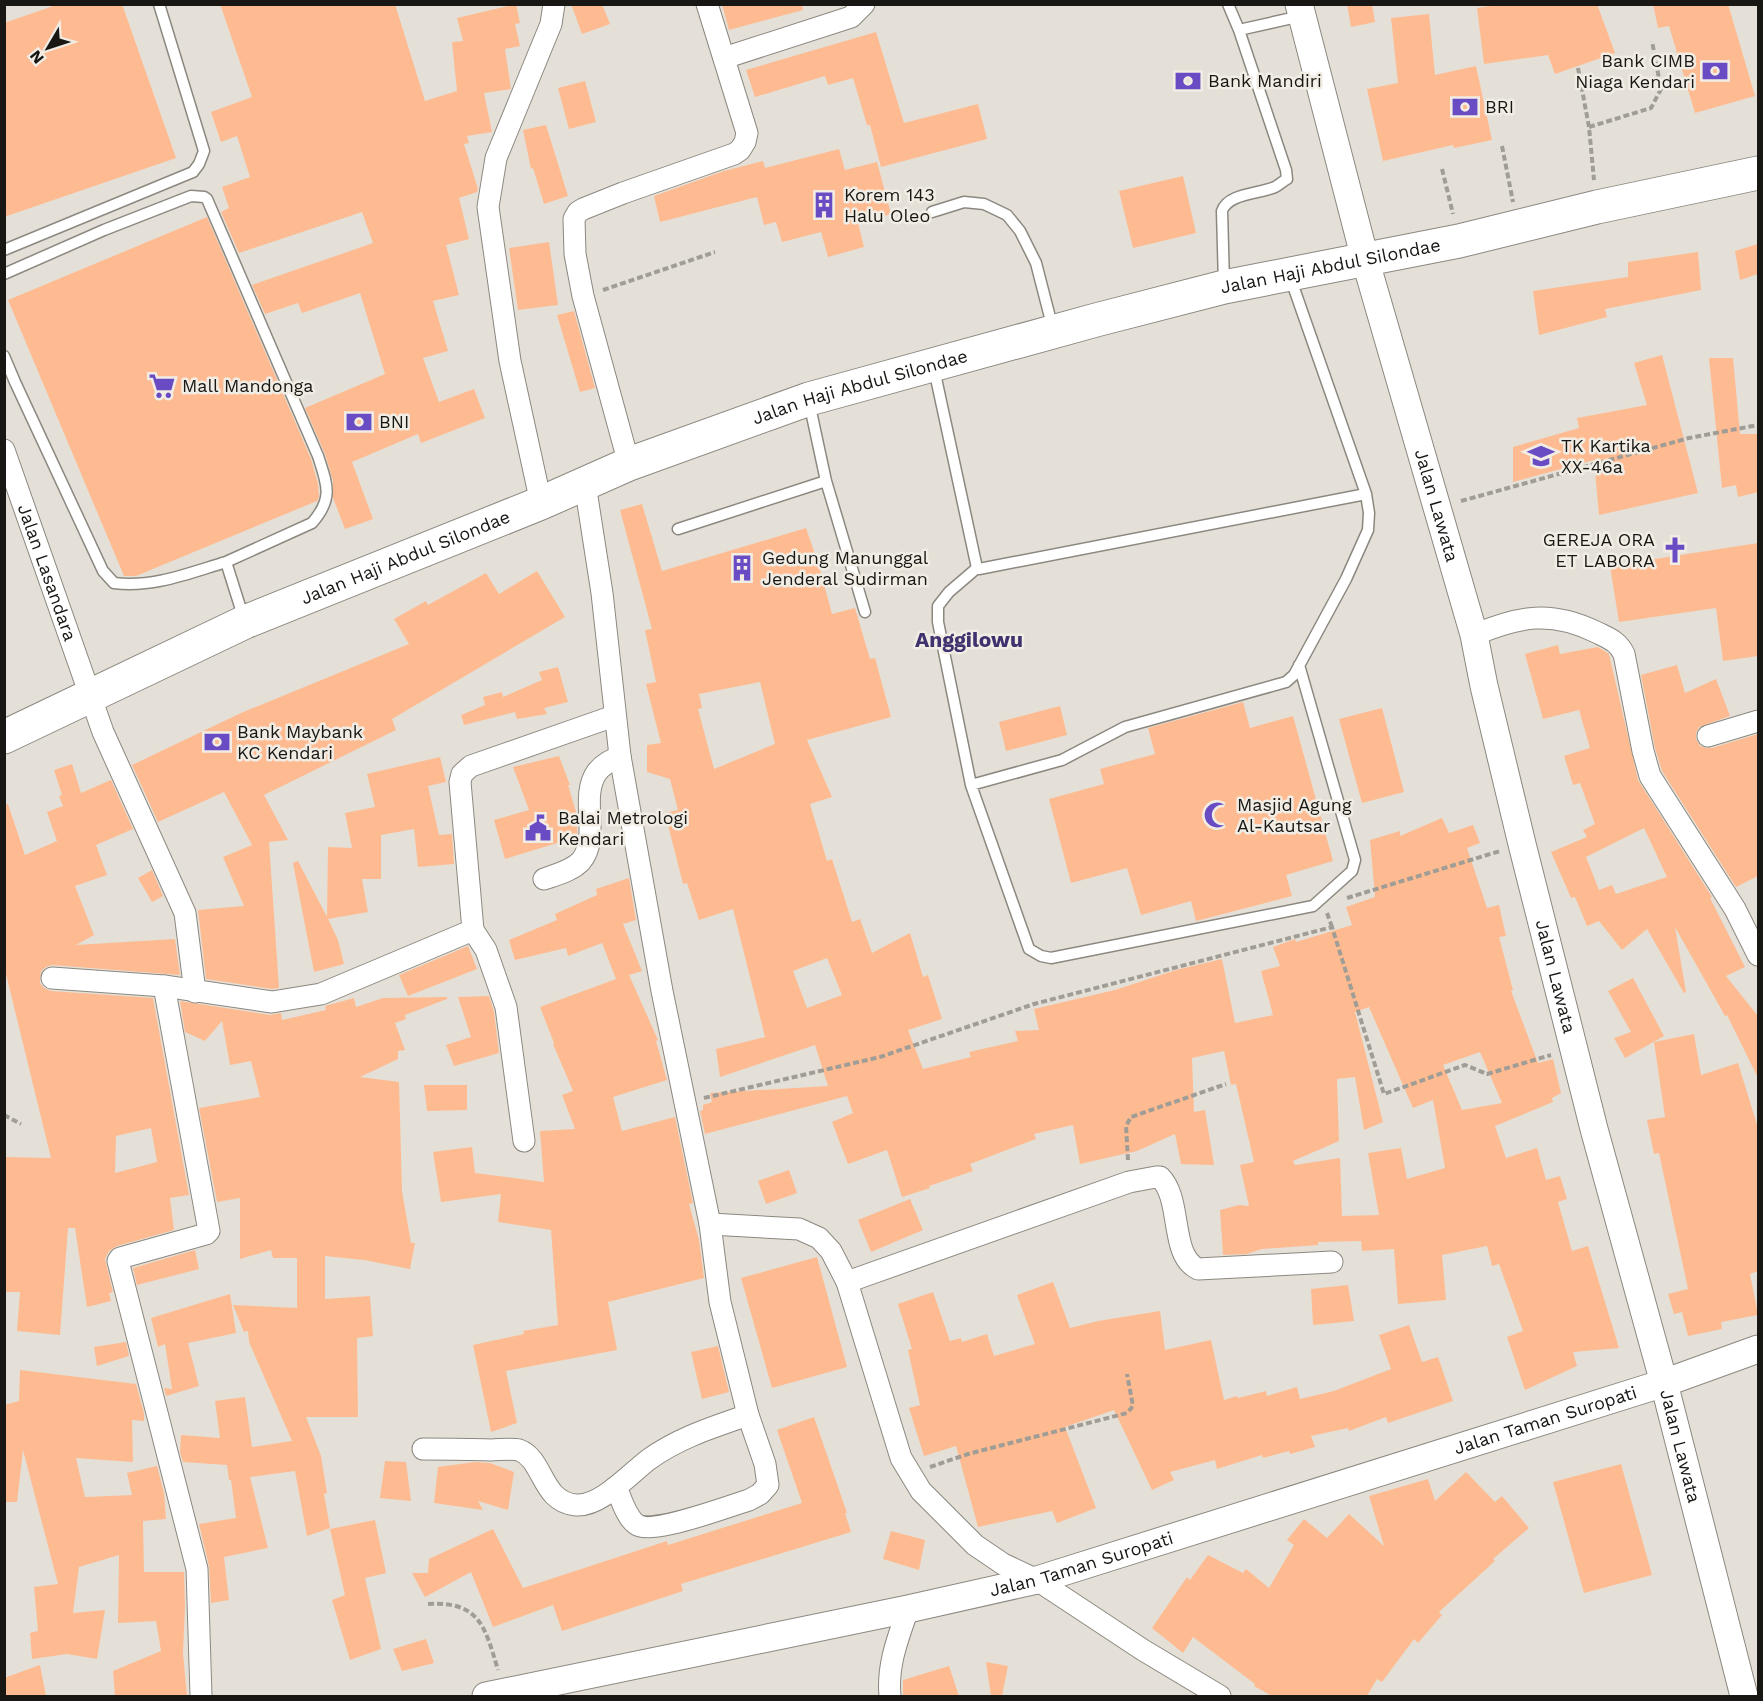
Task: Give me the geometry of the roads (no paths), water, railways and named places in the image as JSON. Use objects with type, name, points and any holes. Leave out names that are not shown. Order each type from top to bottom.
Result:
[{"type":"highway","name":"Jalan Haji Abdul Silondae","points":[[4,736],[245,622],[541,503],[629,464],[809,399],[1224,287],[1459,241],[1598,207],[1758,172]]},
{"type":"street","points":[[541,503],[510,361],[488,207],[496,158],[551,24],[554,4]]},
{"type":"street","points":[[629,464],[583,296],[575,254],[574,219],[578,212],[623,193],[717,162],[740,150],[747,133],[708,4]]},
{"type":"street","points":[[723,58],[851,17],[864,4]]},
{"type":"street","name":"Jalan Lawata","points":[[1300,10],[1365,259],[1474,634],[1522,844],[1744,1696]]},
{"type":"street","name":"Jalan Lasandara","points":[[4,450],[103,732],[185,913],[195,992]]},
{"type":"street","points":[[585,484],[602,593],[620,756],[662,991],[710,1224],[720,1302],[748,1415],[765,1464],[768,1485],[760,1494],[749,1500],[663,1526],[644,1528],[636,1525],[630,1518],[616,1487]]},
{"type":"street","points":[[1474,634],[1494,626],[1543,617],[1582,625],[1614,640],[1621,646],[1650,776],[1735,909],[1758,956]]},
{"type":"street","points":[[524,1141],[506,1007],[486,950],[472,930],[459,795],[460,782],[462,774],[471,766],[614,716]]},
{"type":"street","points":[[1708,736],[1758,721]]},
{"type":"street","points":[[544,879],[568,870],[579,863],[585,854],[589,837],[592,784],[598,771],[620,756]]},
{"type":"street","points":[[52,978],[164,986],[272,1002],[321,994],[472,930]]},
{"type":"street","points":[[164,986],[209,1231],[206,1234],[120,1258],[118,1261],[197,1569],[201,1696]]},
{"type":"street","points":[[847,1282],[1129,1182],[1156,1177],[1160,1177],[1165,1182],[1171,1194],[1185,1255],[1191,1265],[1198,1269],[1332,1262]]},
{"type":"street","points":[[710,1224],[799,1229],[819,1238],[831,1251],[847,1282],[901,1458],[921,1491],[975,1545],[1003,1564],[1037,1580],[1143,1650],[1220,1696]]},
{"type":"street","name":"Jalan Taman Suropati","points":[[496,1695],[1037,1580],[1664,1383],[1758,1349]]},
{"type":"street","points":[[423,1449],[518,1450],[531,1459],[545,1484],[554,1494],[564,1502],[577,1506],[597,1499],[616,1487],[649,1459],[681,1440],[748,1415]]},
{"type":"street","points":[[890,1696],[891,1660],[908,1609]]},
{"type":"lane","points":[[4,249],[193,172],[199,164],[204,151],[159,4]]},
{"type":"lane","points":[[1224,287],[1222,211],[1224,205],[1232,200],[1275,187],[1287,179],[1286,170],[1239,30],[1228,4]]},
{"type":"lane","points":[[1239,30],[1300,10]]},
{"type":"lane","points":[[4,274],[104,230],[190,196],[207,199],[318,456],[327,486],[327,499],[324,506],[312,523],[226,562],[160,582],[139,585],[114,583],[103,571],[4,356]]},
{"type":"lane","points":[[932,212],[964,202],[984,204],[1007,215],[1020,231],[1036,263],[1054,332]]},
{"type":"lane","points":[[971,785],[1062,760],[1125,728],[1276,686],[1286,682],[1294,675],[1346,579],[1368,530],[1369,513],[1366,494],[1289,273]]},
{"type":"lane","points":[[932,364],[976,568]]},
{"type":"lane","points":[[809,399],[826,481],[865,612]]},
{"type":"lane","points":[[678,529],[826,481]]},
{"type":"lane","points":[[1299,664],[1355,860],[1352,871],[1313,906],[1051,958],[1041,956],[1029,949],[971,785],[938,622],[938,606],[949,592],[976,568],[1366,494]]},
{"type":"lane","points":[[226,562],[245,622]]},
{"type":"place","name":"Bank CIMB Niaga Kendari","points":[[1715,71]]},
{"type":"place","name":"Bank Mandiri","points":[[1188,81]]},
{"type":"place","name":"BRI","points":[[1465,107]]},
{"type":"place","name":"Korem 143 Halu Oleo","points":[[824,205]]},
{"type":"place","name":"Mall Mandonga","points":[[162,386]]},
{"type":"place","name":"BNI","points":[[359,422]]},
{"type":"place","name":"TK Kartika XX-46a","points":[[1541,456]]},
{"type":"place","name":"GEREJA ORA ET LABORA","points":[[1675,550]]},
{"type":"place","name":"Gedung Manunggal Jenderal Sudirman","points":[[742,568]]},
{"type":"place","name":"Bank Maybank KC Kendari","points":[[217,742]]},
{"type":"place","name":"Masjid Agung Al-Kautsar","points":[[1217,815]]},
{"type":"place","name":"Balai Metrologi Kendari","points":[[538,828]]},
{"type":"district","name":"Anggilowu","points":[[969,640]]}]
